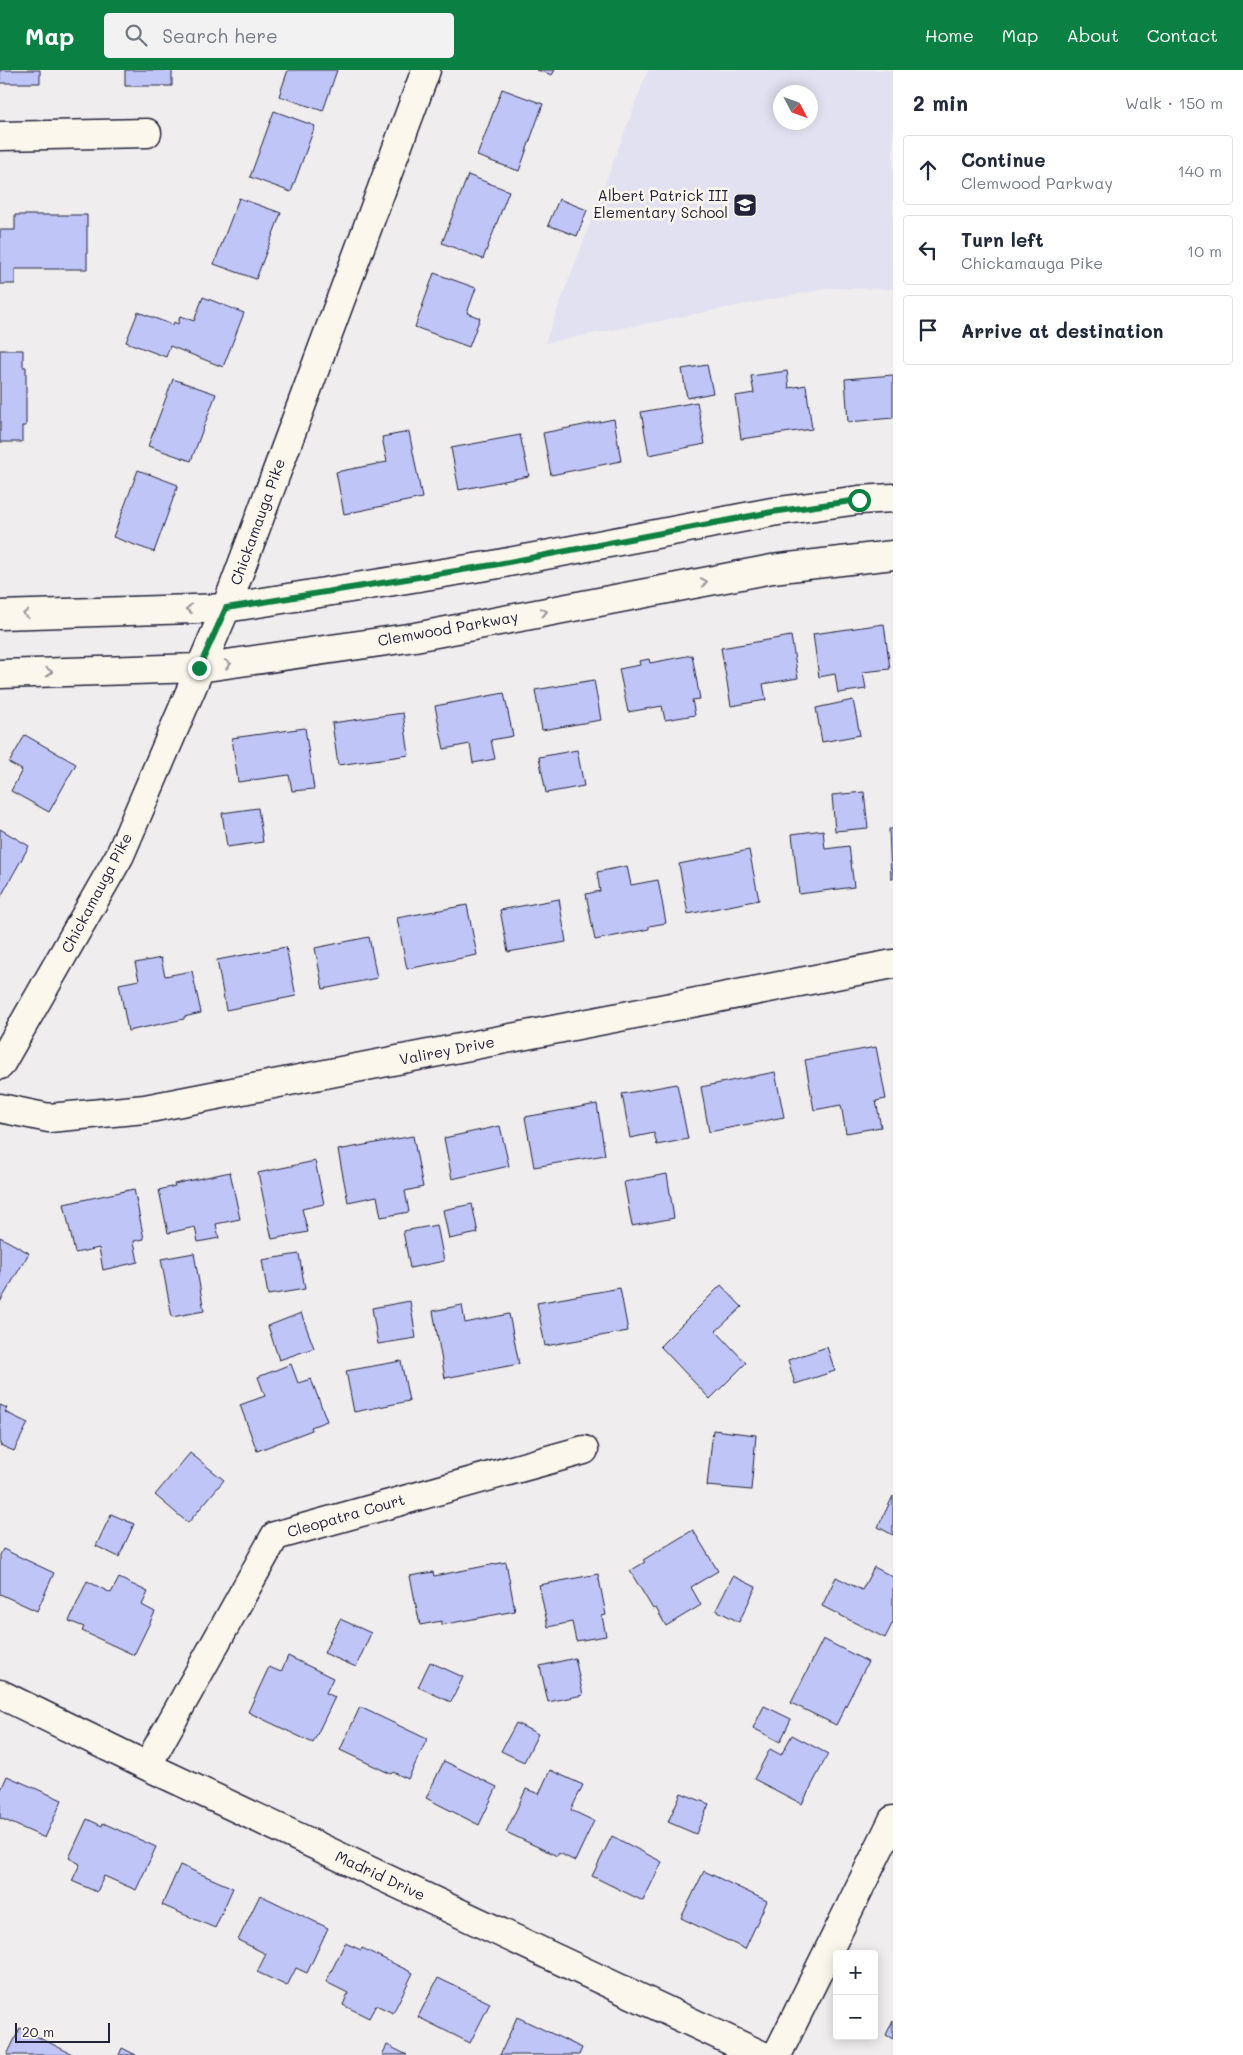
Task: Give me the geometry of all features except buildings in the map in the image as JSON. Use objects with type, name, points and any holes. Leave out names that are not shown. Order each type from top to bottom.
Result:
[{"type":"street","name":"Chickamauga Pike","points":[[0,1065],[120,855],[226,608],[426,70]]},
{"type":"street","points":[[0,136],[147,133]]},
{"type":"street","points":[[0,615],[226,608],[493,565],[772,512],[859,500],[893,498]]},
{"type":"street","name":"Clemwood Parkway","points":[[0,674],[199,668],[415,637],[772,569],[893,555]]},
{"type":"street","name":"Valirey Drive","points":[[0,1108],[49,1118],[145,1109],[893,964]]},
{"type":"street","name":"Cleopatra Court","points":[[147,1766],[275,1536],[584,1450]]},
{"type":"street","name":"Madrid Drive","points":[[0,1694],[147,1766],[761,2055]]},
{"type":"street","points":[[778,2055],[893,1820]]},
{"type":"shaded area","name":"Albert Patrick III Elementary School","points":[[648,70],[893,70],[893,289],[830,288],[545,343]]},
{"type":"place","name":"Albert Patrick III Elementary School","points":[[745,205]]},
{"type":"route","points":[[199,668],[226,608],[493,565],[772,512],[859,500]]}]
